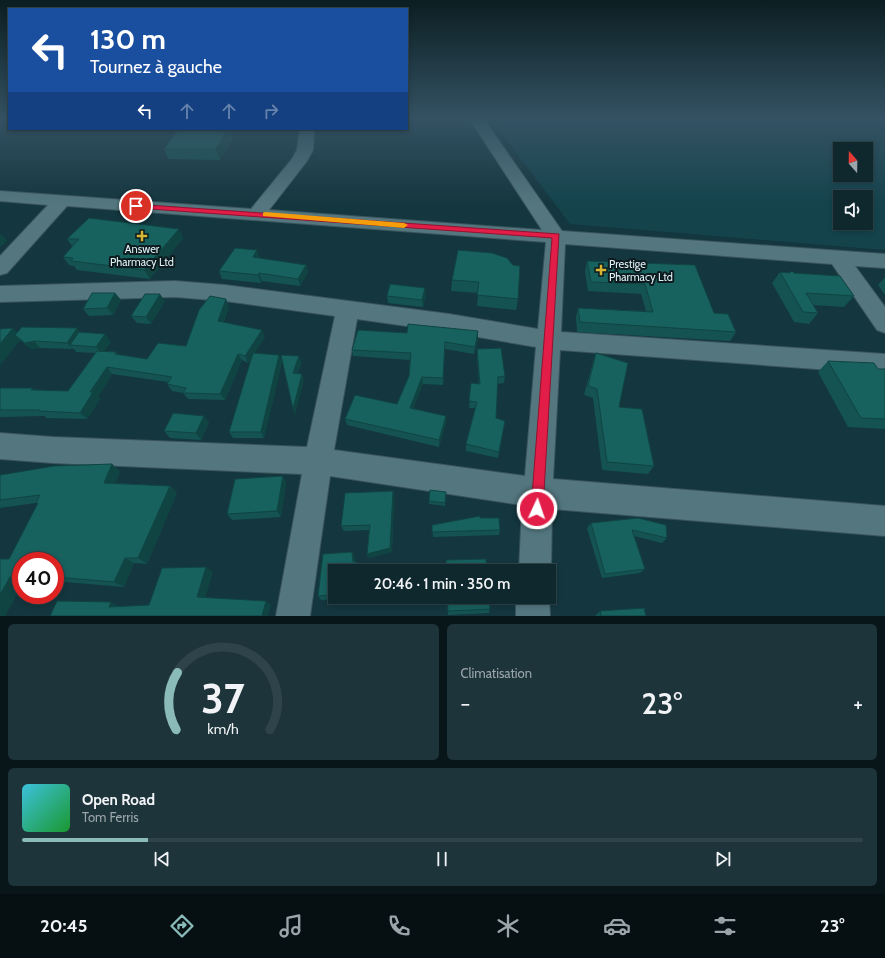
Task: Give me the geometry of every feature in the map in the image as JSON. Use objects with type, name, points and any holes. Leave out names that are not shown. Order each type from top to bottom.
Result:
[{"type":"street","points":[[256,214],[299,162],[305,147]]},
{"type":"street","points":[[496,147],[556,236],[534,564]]},
{"type":"street","points":[[0,196],[885,261]]},
{"type":"street","points":[[0,268],[62,201]]},
{"type":"street","points":[[838,257],[885,324]]},
{"type":"street","points":[[0,294],[175,289],[225,293],[449,323],[548,340],[885,364]]},
{"type":"street","points":[[293,616],[318,461],[347,310]]},
{"type":"street","points":[[0,446],[52,450],[318,461],[538,493],[885,521]]},
{"type":"street","points":[[533,604],[533,616]]},
{"type":"shaded area","points":[[512,147],[833,147],[833,182],[873,182],[873,147],[885,147],[885,250],[570,224]]},
{"type":"building","points":[[166,147],[217,147],[216,149],[164,149]]},
{"type":"building","points":[[89,218],[179,229],[144,270],[71,261],[73,258],[63,257],[79,239],[67,239]]},
{"type":"building","points":[[235,248],[257,250],[253,257],[306,265],[298,279],[259,273],[258,275],[219,271]]},
{"type":"building","points":[[458,250],[492,253],[507,258],[513,265],[520,266],[518,299],[477,295],[479,282],[452,280]]},
{"type":"building","points":[[587,261],[695,265],[714,313],[728,314],[736,332],[580,322],[578,308],[653,312],[645,284],[591,282]]},
{"type":"building","points":[[792,271],[794,273],[840,276],[854,296],[806,293],[818,313],[803,312],[780,272],[789,273]]},
{"type":"building","points":[[390,284],[425,288],[422,300],[387,296]]},
{"type":"building","points":[[92,293],[115,293],[107,308],[83,309]]},
{"type":"building","points":[[145,294],[160,294],[146,317],[131,316]]},
{"type":"building","points":[[210,296],[226,299],[218,321],[262,330],[245,356],[238,354],[220,394],[183,393],[186,388],[167,384],[172,377],[107,367],[90,392],[93,392],[80,413],[39,411],[40,410],[0,410],[0,388],[33,388],[31,390],[68,391],[97,351],[116,352],[115,354],[147,359],[158,343],[186,346],[199,310]]},
{"type":"building","points":[[408,324],[478,331],[475,347],[445,342],[443,378],[422,377],[410,408],[446,416],[439,440],[345,419],[355,395],[397,404],[409,376],[411,353],[352,350],[358,330],[407,333]]},
{"type":"building","points":[[22,327],[77,328],[67,343],[34,341],[25,343],[15,335]]},
{"type":"building","points":[[13,328],[0,344],[0,329]]},
{"type":"building","points":[[79,332],[105,334],[96,347],[70,345]]},
{"type":"building","points":[[501,348],[505,376],[498,377],[496,418],[505,421],[499,452],[466,444],[477,402],[469,401],[471,383],[480,384],[477,349]]},
{"type":"building","points":[[253,353],[279,355],[261,432],[229,432]]},
{"type":"building","points":[[596,353],[628,363],[619,407],[642,409],[654,466],[607,462],[597,389],[588,386]]},
{"type":"building","points":[[281,355],[299,356],[293,373],[302,374],[293,409]]},
{"type":"building","points":[[828,361],[874,363],[878,369],[885,369],[885,419],[861,418]]},
{"type":"building","points":[[173,413],[204,416],[196,433],[164,431]]},
{"type":"building","points":[[112,464],[104,483],[170,486],[138,558],[125,558],[114,582],[64,578],[64,552],[13,552],[38,503],[36,503],[40,495],[0,500],[0,475],[54,466]]},
{"type":"building","points":[[283,476],[277,511],[227,514],[235,479]]},
{"type":"building","points":[[430,490],[446,492],[445,503],[429,501]]},
{"type":"building","points":[[393,491],[390,548],[367,554],[370,525],[341,526],[345,493]]},
{"type":"building","points":[[480,516],[480,518],[499,518],[500,530],[432,532],[432,525]]},
{"type":"building","points":[[638,518],[666,525],[667,538],[632,530],[645,569],[605,574],[591,523]]},
{"type":"building","points":[[352,552],[353,562],[357,562],[357,564],[328,564],[328,595],[318,596],[323,554]]},
{"type":"building","points":[[12,553],[12,577],[10,577],[0,595],[0,559],[9,559]]},
{"type":"building","points":[[486,559],[486,564],[446,564],[446,560]]},
{"type":"building","points":[[206,567],[197,597],[266,601],[262,616],[50,616],[56,604],[64,604],[64,601],[111,602],[109,607],[149,605],[162,568]]},
{"type":"building","points":[[448,604],[490,604],[490,609],[448,611]]},
{"type":"building","points":[[644,608],[646,616],[601,616],[600,611]]},
{"type":"slow traffic","points":[[265,215],[404,225]]},
{"type":"place","name":"Answer Pharmacy Ltd","points":[[142,236]]},
{"type":"place","name":"Prestige Pharmacy Ltd","points":[[601,270]]},
{"type":"route","points":[[136,206],[556,236],[537,509]]}]
